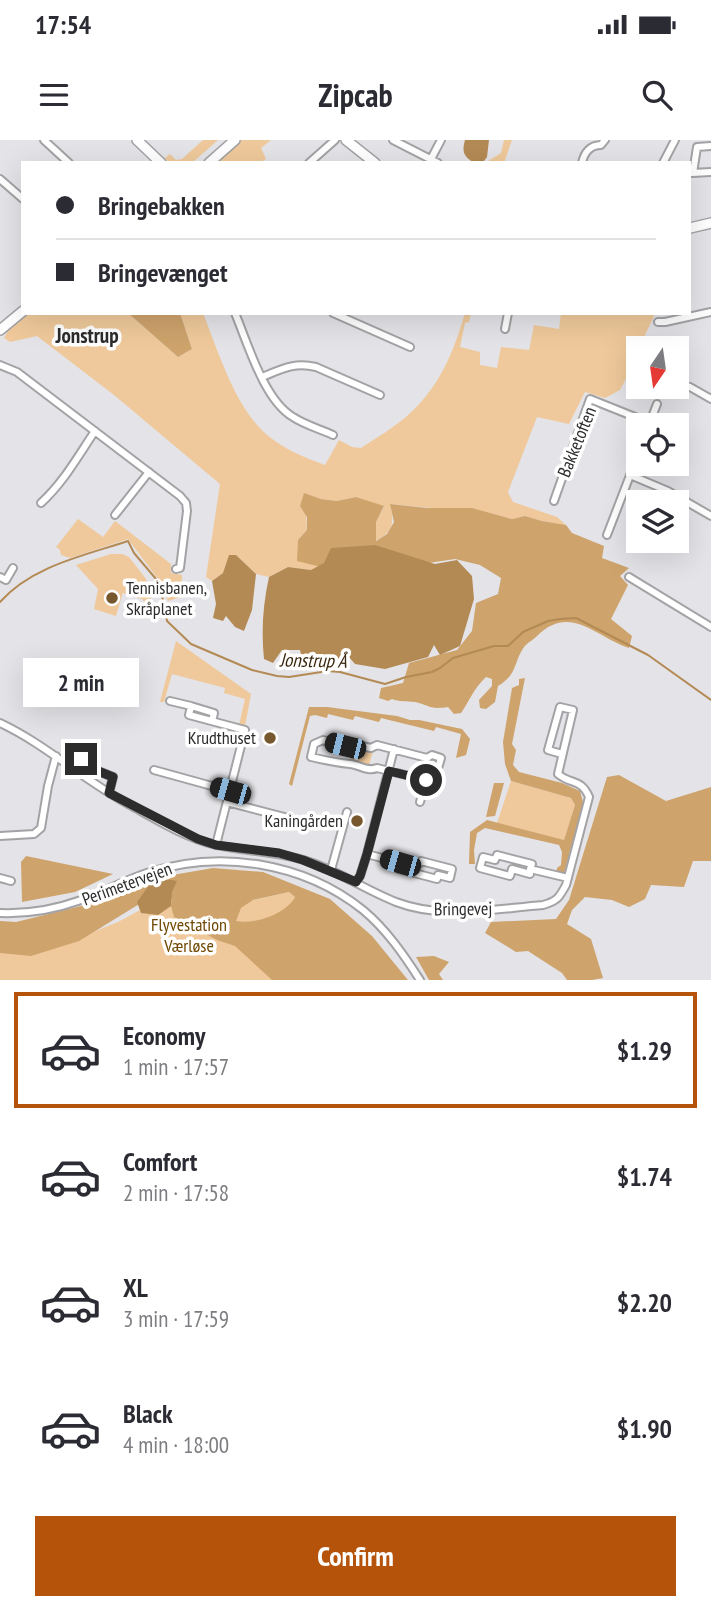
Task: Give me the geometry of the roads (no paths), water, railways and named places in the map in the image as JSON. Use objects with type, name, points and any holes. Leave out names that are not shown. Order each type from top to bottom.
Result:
[{"type":"street","points":[[44,140],[67,161]]},
{"type":"street","points":[[137,140],[159,161]]},
{"type":"street","points":[[211,161],[235,140]]},
{"type":"street","points":[[312,161],[335,140]]},
{"type":"street","points":[[346,140],[372,161]]},
{"type":"street","points":[[393,140],[435,161],[441,140]]},
{"type":"street","points":[[583,161],[585,153],[595,143],[601,145],[605,140]]},
{"type":"street","points":[[664,161],[675,140]]},
{"type":"street","points":[[711,146],[697,147],[691,173],[711,172]]},
{"type":"street","points":[[0,179],[21,197]]},
{"type":"street","points":[[691,228],[711,223]]},
{"type":"street","points":[[658,322],[711,312]]},
{"type":"street","points":[[0,330],[21,313]]},
{"type":"street","points":[[236,315],[272,397],[294,418],[333,435]]},
{"type":"street","points":[[338,315],[410,347]]},
{"type":"street","points":[[505,328],[508,315]]},
{"type":"street","points":[[262,377],[295,364],[305,364],[380,395]]},
{"type":"street","points":[[0,365],[17,372],[180,496],[186,503],[187,510],[180,568],[176,569]]},
{"type":"street","points":[[690,387],[711,399]]},
{"type":"street","name":"Bakketoften","points":[[554,501],[590,399],[626,414]]},
{"type":"street","name":"Bakketoften","points":[[654,413],[657,404]]},
{"type":"street","points":[[41,503],[64,478],[95,431]]},
{"type":"street","points":[[115,515],[149,472]]},
{"type":"street","points":[[607,536],[630,476]]},
{"type":"street","points":[[632,476],[668,491],[711,516]]},
{"type":"street","points":[[0,577],[6,580],[13,568]]},
{"type":"street","points":[[629,577],[711,627]]},
{"type":"street","points":[[170,701],[191,706],[189,715],[246,730],[216,845]]},
{"type":"street","points":[[530,869],[568,878],[589,797],[583,786],[561,778],[558,774],[573,710],[560,707],[548,750],[562,754]]},
{"type":"street","name":"Bringevej","points":[[0,723],[56,756],[94,785],[180,831],[216,845],[279,853],[303,860],[331,870],[399,903],[447,913],[543,905],[560,897],[568,878]]},
{"type":"street","points":[[323,740],[345,746],[352,744],[371,748],[377,745],[427,758],[432,755],[441,758],[434,782],[389,771],[342,765],[311,757],[314,744],[323,740]]},
{"type":"street","points":[[356,882],[367,854],[394,749]]},
{"type":"street","points":[[0,836],[34,834],[41,828],[56,756]]},
{"type":"street","points":[[81,759],[92,762],[98,771],[113,777],[109,793]]},
{"type":"street","points":[[154,770],[230,791]]},
{"type":"street","points":[[420,802],[426,780]]},
{"type":"street","points":[[227,802],[311,824]]},
{"type":"street","points":[[331,870],[347,811]]},
{"type":"street","points":[[367,854],[400,863]]},
{"type":"street","points":[[496,855],[532,864],[530,869],[530,874],[512,869],[510,876],[480,868],[483,857],[495,860],[496,855]]},
{"type":"street","points":[[401,858],[452,870],[450,878],[438,875],[437,879],[399,869],[400,863],[401,858]]},
{"type":"street","name":"Perimetervejen","points":[[0,913],[25,913],[56,908],[170,867],[216,861],[262,864],[305,877],[364,911],[388,935],[419,980]]},
{"type":"street","points":[[0,878],[11,881]]},
{"type":"water","points":[[465,140],[489,140],[484,161],[472,161],[464,150]]},
{"type":"water","points":[[375,545],[435,564],[457,560],[472,576],[474,599],[460,646],[440,655],[434,645],[428,657],[385,669],[355,664],[348,656],[329,663],[302,659],[300,650],[282,650],[273,663],[264,659],[263,618],[269,577],[288,567],[311,570],[324,563],[331,548]]},
{"type":"water","points":[[229,555],[236,555],[256,574],[252,610],[244,631],[235,627],[226,616],[223,621],[213,618],[216,604],[212,581],[223,573]]},
{"type":"water","points":[[161,878],[177,881],[172,892],[171,906],[158,915],[141,913],[137,902],[150,884]]},
{"type":"waterway","name":"Jonstrup Å","points":[[0,602],[27,579],[43,571],[76,557],[128,541],[134,553],[156,579],[167,621],[191,644],[252,670],[289,677],[328,671],[340,672],[385,684],[432,672],[453,658],[494,646],[508,646],[523,632],[548,621],[576,618],[648,655],[711,700]]},
{"type":"place","name":"Tennisbanen, Skråplanet","points":[[112,598]]},
{"type":"place","name":"Krudthuset","points":[[270,738]]},
{"type":"place","name":"Kaningården","points":[[357,821]]},
{"type":"district","name":"Jonstrup","points":[[87,336]]},
{"type":"park label","name":"Flyvestation Værløse","points":[[189,935]]}]
